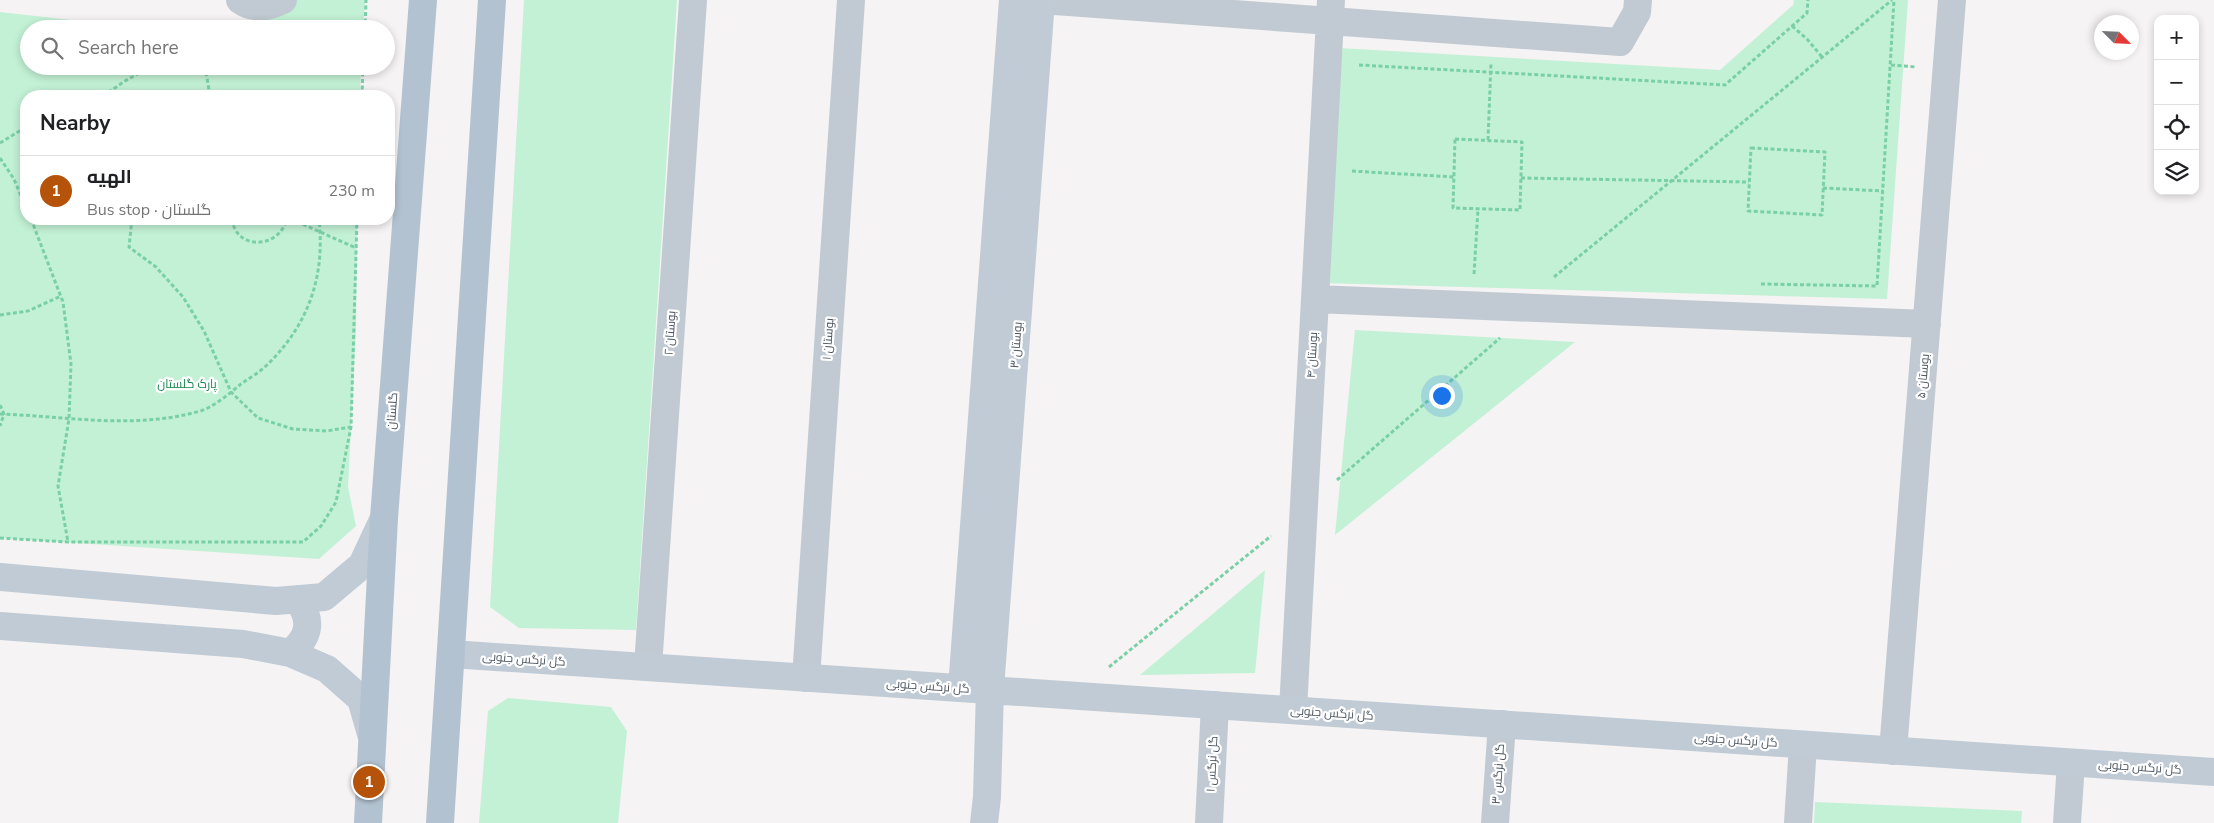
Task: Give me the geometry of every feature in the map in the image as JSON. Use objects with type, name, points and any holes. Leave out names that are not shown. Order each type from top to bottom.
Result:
[{"type":"main road","name":"گلستان","points":[[368,823],[384,518],[423,0]]},
{"type":"main road","points":[[440,823],[492,0]]},
{"type":"street","points":[[240,0],[255,7],[271,6],[283,0]]},
{"type":"street","name":"بوستان ۲","points":[[648,667],[693,0]]},
{"type":"street","name":"بوستان ۱","points":[[806,678],[851,0]]},
{"type":"street","points":[[962,688],[1013,0]]},
{"type":"street","points":[[1041,0],[1330,10],[1492,33],[1620,42],[1637,12],[1638,0]]},
{"type":"street","name":"بوستان ۳","points":[[984,823],[987,797],[990,689],[1041,0]]},
{"type":"street","name":"بوستان ۵","points":[[1893,751],[1952,0]]},
{"type":"street","name":"بوستان ۴","points":[[1293,710],[1330,10]]},
{"type":"street","points":[[1316,299],[1927,324]]},
{"type":"street","points":[[0,578],[276,600],[324,597],[362,565],[384,518]]},
{"type":"street","points":[[290,653],[300,645],[306,634],[308,622],[305,609],[297,599]]},
{"type":"street","points":[[0,626],[243,644],[290,653],[328,669],[361,699],[372,736]]},
{"type":"street","name":"گل نرگس جنوبی","points":[[450,654],[2214,772]]},
{"type":"street","name":"گل نرگس ۱","points":[[1210,823],[1215,705]]},
{"type":"street","name":"گل نرگس ۳","points":[[1495,823],[1502,724]]},
{"type":"street","points":[[1798,823],[1803,744]]},
{"type":"street","points":[[2067,823],[2071,763]]},
{"type":"path","points":[[365,20],[366,0]]},
{"type":"path","points":[[1356,65],[1726,85],[1807,13],[1808,0]]},
{"type":"path","points":[[1562,279],[1552,279],[1893,0]]},
{"type":"path","points":[[1758,284],[1877,286],[1893,0]]},
{"type":"path","points":[[1792,26],[1807,39],[1822,57]]},
{"type":"path","points":[[1488,140],[1492,33]]},
{"type":"path","points":[[112,90],[136,75]]},
{"type":"path","points":[[206,75],[209,90]]},
{"type":"path","points":[[362,90],[363,75]]},
{"type":"path","points":[[0,143],[20,131]]},
{"type":"path","points":[[1455,139],[1488,140],[1522,142],[1520,210],[1453,208],[1455,139]]},
{"type":"path","points":[[1751,148],[1825,152],[1822,215],[1748,211],[1749,182],[1751,148]]},
{"type":"path","points":[[0,158],[14,180],[20,194]]},
{"type":"path","points":[[1349,171],[1454,177]]},
{"type":"path","points":[[1521,178],[1749,182]]},
{"type":"path","points":[[1823,188],[1883,190]]},
{"type":"path","points":[[1474,277],[1478,209]]},
{"type":"path","points":[[33,225],[61,296],[71,364],[69,420],[58,486],[68,542]]},
{"type":"path","points":[[131,225],[129,247],[156,267],[183,297],[204,332],[231,392],[258,418],[293,429],[326,432],[351,427]]},
{"type":"path","points":[[235,225],[238,232],[245,238],[253,242],[263,243],[272,240],[280,234],[284,225]]},
{"type":"path","points":[[304,225],[356,248]]},
{"type":"path","points":[[2,414],[69,420],[140,421],[202,411],[231,392],[270,362],[294,334],[312,299],[320,263],[319,225]]},
{"type":"path","points":[[0,538],[68,542],[303,542],[320,526],[336,502],[351,427],[358,225]]},
{"type":"path","points":[[0,315],[28,312],[61,296]]},
{"type":"path","points":[[0,405],[2,414],[0,426]]},
{"type":"green space","points":[[259,0],[365,0],[364,20],[258,20]]},
{"type":"green space","points":[[524,0],[677,0],[636,630],[519,628],[490,607]]},
{"type":"green space","points":[[1794,0],[1908,0],[1887,299],[1321,283],[1339,48],[1720,70],[1793,5]]},
{"type":"green space","name":"پارک گلستان","points":[[0,12],[71,20],[20,20],[20,75],[361,75],[360,90],[20,90],[20,225],[357,225],[356,330],[348,487],[356,526],[319,559],[0,538]]},
{"type":"green space","points":[[1355,330],[1575,342],[1335,535]]},
{"type":"green space","points":[[1265,570],[1255,673],[1140,675]]},
{"type":"green space","points":[[508,698],[611,707],[627,731],[618,823],[479,823],[488,711]]},
{"type":"green space","points":[[1815,802],[2022,811],[2021,823],[1814,823]]},
{"type":"place","name":"الهیه","points":[[369,782]]}]
